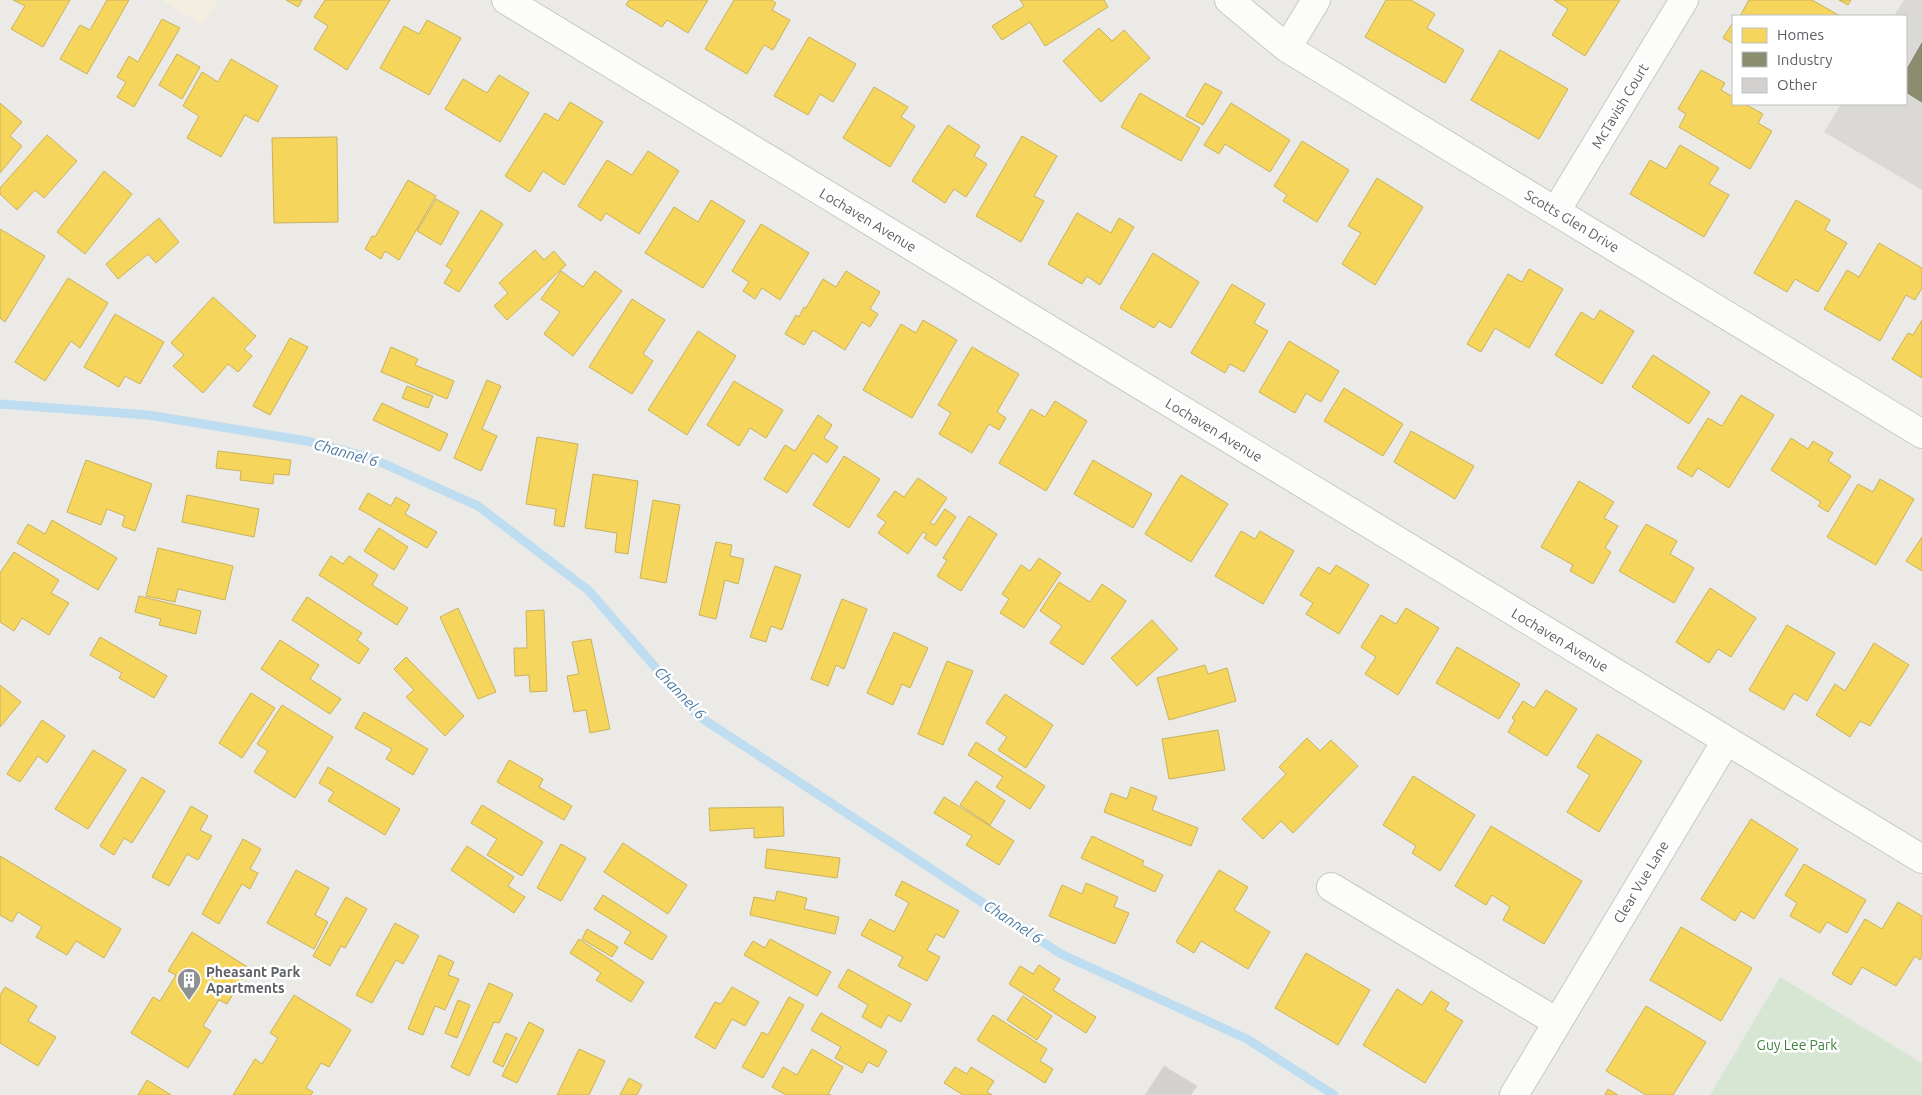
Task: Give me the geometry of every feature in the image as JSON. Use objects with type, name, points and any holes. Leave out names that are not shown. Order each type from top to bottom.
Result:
[{"type":"street","name":"Lochaven Avenue","points":[[506,0],[1922,859]]},
{"type":"street","name":"Scotts Glen Drive","points":[[1229,0],[1287,48],[1922,434]]},
{"type":"street","points":[[1287,48],[1316,0]]},
{"type":"street","name":"McTavish Court","points":[[1556,211],[1684,0]]},
{"type":"street","name":"Clear Vue Lane","points":[[1514,1095],[1726,741]]},
{"type":"street","points":[[1331,886],[1557,1022]]},
{"type":"shaded area","points":[[161,0],[218,0],[203,25]]},
{"type":"shaded area","points":[[1904,0],[1922,0],[1922,190],[1824,132],[1840,105],[1907,105],[1907,15],[1895,15]]},
{"type":"green space","name":"Guy Lee Park","points":[[1780,977],[1922,1063],[1922,1095],[1710,1095]]},
{"type":"building: Homes","points":[[13,0],[70,0],[43,47],[11,29],[25,6]]},
{"type":"building: Homes","points":[[107,0],[129,0],[87,74],[60,59],[80,25],[90,30]]},
{"type":"building: Homes","points":[[286,0],[302,0],[298,7]]},
{"type":"building: Homes","points":[[325,0],[390,0],[347,70],[314,49],[328,26],[314,17]]},
{"type":"building: Homes","points":[[629,0],[708,0],[688,33],[667,20],[662,27],[626,5]]},
{"type":"building: Homes","points":[[734,0],[772,0],[776,3],[772,10],[790,20],[773,50],[764,45],[747,74],[705,49]]},
{"type":"building: Homes","points":[[1020,0],[1104,0],[1108,7],[1045,46],[1030,22],[1002,40],[992,26],[1024,6]]},
{"type":"building: Homes","points":[[1386,0],[1411,0],[1435,14],[1427,28],[1464,50],[1445,83],[1365,37]]},
{"type":"building: Homes","points":[[1554,0],[1620,0],[1585,56],[1552,35],[1568,9]]},
{"type":"building: Homes","points":[[1749,0],[1812,0],[1838,15],[1741,15]]},
{"type":"building: Homes","points":[[1839,0],[1851,0],[1848,5]]},
{"type":"building: Homes","points":[[162,19],[180,28],[134,107],[117,97],[126,82],[117,77],[129,56],[138,62]]},
{"type":"building: Homes","points":[[427,20],[461,38],[429,95],[380,68],[404,26],[419,34]]},
{"type":"building: Homes","points":[[1732,24],[1732,43],[1723,38]]},
{"type":"building: Homes","points":[[1099,28],[1112,41],[1124,30],[1150,58],[1101,102],[1063,61]]},
{"type":"building: Homes","points":[[809,37],[856,64],[833,102],[820,94],[808,115],[774,96]]},
{"type":"building: Homes","points":[[1500,50],[1568,89],[1539,139],[1471,100]]},
{"type":"building: Homes","points":[[177,54],[200,67],[182,99],[159,85]]},
{"type":"building: Homes","points":[[231,59],[278,86],[258,122],[245,115],[221,157],[187,138],[199,116],[183,106],[202,72],[218,82]]},
{"type":"building: Homes","points":[[1701,70],[1725,83],[1721,90],[1732,96],[1732,105],[1747,105],[1763,114],[1758,123],[1772,131],[1750,169],[1679,127],[1686,114],[1678,109]]},
{"type":"building: Homes","points":[[499,75],[529,93],[500,142],[445,109],[463,79],[487,93]]},
{"type":"building: Homes","points":[[1205,83],[1222,92],[1203,125],[1186,116]]},
{"type":"building: Homes","points":[[874,87],[908,107],[901,117],[915,126],[890,167],[843,138]]},
{"type":"building: Homes","points":[[1140,93],[1200,128],[1181,161],[1121,127]]},
{"type":"building: Homes","points":[[570,102],[603,122],[564,185],[543,171],[530,192],[505,176],[545,113],[558,121]]},
{"type":"building: Homes","points":[[0,103],[22,122],[10,136],[22,146],[0,173]]},
{"type":"building: Homes","points":[[1231,103],[1290,140],[1270,172],[1225,144],[1219,154],[1204,145]]},
{"type":"building: Homes","points":[[948,125],[980,146],[974,156],[987,164],[966,197],[954,189],[945,203],[912,181]]},
{"type":"building: Homes","points":[[47,135],[77,161],[44,198],[35,190],[17,210],[0,194],[0,188]]},
{"type":"building: Homes","points":[[1022,136],[1057,156],[1034,196],[1044,201],[1021,242],[976,216]]},
{"type":"building: Homes","points":[[337,137],[338,222],[274,223],[272,138]]},
{"type":"building: Homes","points":[[1302,141],[1349,170],[1317,222],[1283,201],[1287,195],[1274,186]]},
{"type":"building: Homes","points":[[1680,145],[1719,168],[1709,184],[1729,195],[1704,237],[1630,194],[1650,160],[1666,169]]},
{"type":"building: Homes","points":[[648,151],[679,171],[639,234],[606,213],[601,221],[578,206],[607,160],[632,175]]},
{"type":"building: Homes","points":[[104,171],[132,194],[85,254],[57,232]]},
{"type":"building: Homes","points":[[1377,178],[1423,207],[1375,285],[1342,264],[1361,233],[1348,226]]},
{"type":"building: Homes","points":[[408,180],[436,196],[399,260],[385,251],[381,259],[365,249],[372,236],[375,237]]},
{"type":"building: Homes","points":[[436,199],[459,212],[441,245],[417,231]]},
{"type":"building: Homes","points":[[711,200],[745,221],[703,288],[645,253],[674,207],[698,222]]},
{"type":"building: Homes","points":[[1796,200],[1830,220],[1825,230],[1847,243],[1818,292],[1795,279],[1787,292],[1754,273]]},
{"type":"building: Homes","points":[[481,210],[503,224],[459,292],[444,283],[452,270],[446,266]]},
{"type":"building: Homes","points":[[1077,213],[1111,233],[1119,218],[1134,227],[1100,285],[1087,276],[1082,284],[1048,264]]},
{"type":"building: Homes","points":[[159,218],[179,242],[156,263],[148,254],[118,279],[106,264]]},
{"type":"building: Homes","points":[[761,224],[809,253],[780,300],[762,288],[755,299],[743,291],[749,282],[732,271]]},
{"type":"building: Homes","points":[[0,229],[45,256],[5,322],[0,318]]},
{"type":"building: Homes","points":[[1879,243],[1922,268],[1922,288],[1915,300],[1906,295],[1880,341],[1824,309],[1847,270],[1859,277]]},
{"type":"building: Homes","points":[[535,250],[544,260],[554,251],[566,265],[507,320],[494,306],[508,293],[499,283]]},
{"type":"building: Homes","points":[[1153,253],[1199,282],[1171,328],[1159,321],[1154,328],[1120,308]]},
{"type":"building: Homes","points":[[1529,269],[1563,289],[1529,348],[1495,328],[1481,352],[1467,344],[1508,274],[1522,282]]},
{"type":"building: Homes","points":[[561,271],[583,287],[595,271],[622,291],[573,356],[544,334],[560,312],[541,299]]},
{"type":"building: Homes","points":[[846,271],[880,292],[870,309],[878,314],[870,327],[862,322],[845,350],[813,330],[804,345],[785,334],[796,315],[799,317],[804,307],[806,308],[823,279],[836,287]]},
{"type":"building: Homes","points":[[68,278],[108,303],[80,348],[71,341],[45,381],[15,362]]},
{"type":"building: Homes","points":[[1232,284],[1265,304],[1254,323],[1268,331],[1244,372],[1230,364],[1225,373],[1191,353]]},
{"type":"building: Homes","points":[[213,297],[256,336],[244,349],[252,356],[238,372],[228,364],[203,393],[173,366],[184,355],[171,343]]},
{"type":"building: Homes","points":[[632,299],[665,320],[643,354],[653,361],[632,394],[589,367]]},
{"type":"building: Homes","points":[[1600,310],[1634,331],[1602,384],[1555,355],[1581,312],[1594,320]]},
{"type":"building: Homes","points":[[115,314],[164,342],[140,384],[125,376],[119,387],[84,367]]},
{"type":"building: Homes","points":[[923,320],[957,340],[912,418],[863,390],[901,324],[916,333]]},
{"type":"building: Homes","points":[[1922,320],[1922,378],[1892,359],[1908,333],[1913,335]]},
{"type":"building: Homes","points":[[698,331],[736,356],[687,435],[648,410]]},
{"type":"building: Homes","points":[[290,338],[308,347],[270,415],[253,406]]},
{"type":"building: Homes","points":[[1289,341],[1339,371],[1321,402],[1306,393],[1295,413],[1259,392]]},
{"type":"building: Homes","points":[[391,347],[418,359],[415,365],[454,381],[447,399],[381,372]]},
{"type":"building: Homes","points":[[972,347],[1019,374],[997,412],[1006,418],[999,430],[989,424],[972,453],[939,434],[951,413],[938,405]]},
{"type":"building: Homes","points":[[1653,355],[1710,392],[1689,424],[1632,387]]},
{"type":"building: Homes","points":[[487,380],[501,386],[482,429],[497,436],[481,471],[454,458]]},
{"type":"building: Homes","points":[[734,381],[783,410],[766,438],[750,428],[739,446],[707,425]]},
{"type":"building: Homes","points":[[407,386],[433,396],[428,408],[402,398]]},
{"type":"building: Homes","points":[[1344,388],[1403,424],[1383,456],[1324,421]]},
{"type":"building: Homes","points":[[1741,395],[1774,415],[1729,488],[1698,468],[1692,477],[1677,468],[1708,418],[1722,426]]},
{"type":"building: Homes","points":[[1055,401],[1087,421],[1046,491],[999,463],[1031,409],[1045,417]]},
{"type":"building: Homes","points":[[382,403],[448,434],[440,451],[373,420]]},
{"type":"building: Homes","points":[[818,415],[832,425],[824,438],[838,447],[827,463],[813,453],[787,493],[764,479],[785,445],[795,451]]},
{"type":"building: Homes","points":[[1411,431],[1474,466],[1455,499],[1394,462]]},
{"type":"building: Homes","points":[[537,437],[578,444],[564,527],[554,525],[556,509],[526,504]]},
{"type":"building: Homes","points":[[1791,438],[1808,449],[1813,441],[1833,453],[1828,461],[1851,476],[1828,512],[1818,506],[1821,502],[1771,470]]},
{"type":"building: Homes","points":[[218,451],[291,460],[289,475],[274,474],[273,484],[240,480],[241,471],[216,468]]},
{"type":"building: Homes","points":[[844,456],[880,479],[849,528],[813,505]]},
{"type":"building: Homes","points":[[86,460],[152,484],[135,531],[122,526],[125,516],[107,509],[101,525],[67,512]]},
{"type":"building: Homes","points":[[1093,460],[1152,494],[1133,528],[1074,494]]},
{"type":"building: Homes","points":[[593,474],[638,481],[628,554],[615,552],[617,533],[585,528]]},
{"type":"building: Homes","points":[[1181,475],[1228,504],[1191,562],[1145,534]]},
{"type":"building: Homes","points":[[918,478],[947,498],[930,523],[934,525],[945,509],[956,517],[936,546],[924,538],[927,534],[923,532],[908,554],[878,533],[886,522],[877,516],[895,491],[904,497]]},
{"type":"building: Homes","points":[[1880,479],[1914,499],[1876,565],[1827,537],[1858,484],[1873,492]]},
{"type":"building: Homes","points":[[1579,481],[1614,502],[1604,518],[1618,526],[1605,548],[1611,552],[1593,584],[1570,571],[1573,565],[1541,547]]},
{"type":"building: Homes","points":[[368,493],[391,506],[396,497],[410,505],[405,514],[437,532],[427,548],[359,509]]},
{"type":"building: Homes","points":[[187,495],[259,509],[254,537],[182,522]]},
{"type":"building: Homes","points":[[653,500],[680,505],[666,583],[640,578]]},
{"type":"building: Homes","points":[[969,516],[997,534],[961,591],[937,576],[947,560],[943,558]]},
{"type":"building: Homes","points":[[52,520],[117,558],[98,590],[17,543],[28,524],[45,534]]},
{"type":"building: Homes","points":[[1646,524],[1677,541],[1670,554],[1694,568],[1674,603],[1619,571]]},
{"type":"building: Homes","points":[[379,528],[408,547],[394,570],[364,551]]},
{"type":"building: Homes","points":[[1241,531],[1255,539],[1260,531],[1294,551],[1263,604],[1215,576]]},
{"type":"building: Homes","points":[[1922,537],[1922,571],[1906,561]]},
{"type":"building: Homes","points":[[716,542],[732,545],[730,556],[744,559],[738,584],[725,580],[716,619],[699,615]]},
{"type":"building: Homes","points":[[158,548],[233,566],[225,600],[178,589],[175,602],[146,596]]},
{"type":"building: Homes","points":[[14,552],[59,580],[51,593],[69,603],[49,635],[22,618],[14,631],[0,622],[0,573]]},
{"type":"building: Homes","points":[[331,556],[343,564],[349,556],[378,575],[372,585],[408,608],[397,625],[319,575]]},
{"type":"building: Homes","points":[[1039,558],[1061,573],[1024,628],[1000,613],[1009,599],[1002,594],[1021,565],[1030,571]]},
{"type":"building: Homes","points":[[1336,565],[1369,585],[1339,634],[1306,614],[1313,603],[1300,595],[1318,567],[1330,574]]},
{"type":"building: Homes","points":[[775,566],[801,575],[782,630],[771,626],[766,642],[750,637]]},
{"type":"building: Homes","points":[[1059,582],[1090,602],[1102,584],[1126,601],[1083,665],[1050,643],[1062,626],[1040,611]]},
{"type":"building: Homes","points":[[1710,588],[1756,618],[1731,657],[1718,649],[1709,663],[1676,642]]},
{"type":"building: Homes","points":[[139,596],[201,611],[196,634],[159,625],[161,619],[135,612]]},
{"type":"building: Homes","points":[[307,597],[362,633],[357,640],[369,649],[359,664],[292,620]]},
{"type":"building: Homes","points":[[842,599],[867,609],[844,669],[836,665],[828,686],[811,679]]},
{"type":"building: Homes","points":[[458,608],[496,692],[478,699],[440,617]]},
{"type":"building: Homes","points":[[1406,608],[1439,628],[1398,695],[1365,674],[1376,657],[1361,647],[1381,615],[1396,624]]},
{"type":"building: Homes","points":[[544,610],[547,691],[530,692],[529,675],[515,676],[514,648],[527,648],[526,611]]},
{"type":"building: Homes","points":[[1152,620],[1178,649],[1137,686],[1111,658]]},
{"type":"building: Homes","points":[[1787,625],[1835,653],[1807,701],[1794,693],[1784,710],[1749,690]]},
{"type":"building: Homes","points":[[894,632],[928,648],[910,688],[902,684],[893,705],[867,693]]},
{"type":"building: Homes","points":[[100,637],[167,676],[154,698],[119,678],[122,673],[90,655]]},
{"type":"building: Homes","points":[[591,639],[610,729],[590,733],[586,710],[574,712],[567,676],[579,674],[572,642]]},
{"type":"building: Homes","points":[[280,640],[319,665],[310,679],[341,699],[330,714],[261,669]]},
{"type":"building: Homes","points":[[1874,643],[1909,665],[1870,726],[1860,721],[1850,737],[1816,715],[1835,684],[1845,691]]},
{"type":"building: Homes","points":[[1457,647],[1520,684],[1499,719],[1436,683]]},
{"type":"building: Homes","points":[[406,657],[464,716],[445,736],[406,697],[414,690],[394,669]]},
{"type":"building: Homes","points":[[947,661],[973,671],[943,745],[918,734]]},
{"type":"building: Homes","points":[[1205,665],[1208,674],[1227,668],[1236,701],[1169,720],[1157,678]]},
{"type":"building: Homes","points":[[0,685],[21,702],[0,727]]},
{"type":"building: Homes","points":[[1546,690],[1577,709],[1547,756],[1508,732],[1515,720],[1512,718],[1523,701],[1534,708]]},
{"type":"building: Homes","points":[[251,693],[275,708],[242,758],[219,743]]},
{"type":"building: Homes","points":[[1005,694],[1053,725],[1026,768],[998,750],[1007,737],[986,723]]},
{"type":"building: Homes","points":[[282,705],[333,737],[295,798],[254,772],[268,751],[257,744]]},
{"type":"building: Homes","points":[[364,712],[428,749],[413,775],[386,759],[392,749],[355,728]]},
{"type":"building: Homes","points":[[42,720],[65,736],[47,763],[38,756],[20,782],[7,774]]},
{"type":"building: Homes","points":[[1218,730],[1225,770],[1169,779],[1162,739]]},
{"type":"building: Homes","points":[[1597,734],[1642,761],[1599,832],[1567,812],[1590,775],[1577,767]]},
{"type":"building: Homes","points":[[1307,738],[1320,751],[1331,740],[1358,766],[1293,833],[1281,821],[1263,839],[1242,819],[1286,774],[1279,767]]},
{"type":"building: Homes","points":[[976,742],[1045,786],[1030,809],[996,787],[1003,777],[968,755]]},
{"type":"building: Homes","points":[[93,750],[126,770],[88,829],[55,809]]},
{"type":"building: Homes","points":[[509,760],[543,779],[539,787],[572,806],[564,820],[497,782]]},
{"type":"building: Homes","points":[[328,767],[400,809],[385,835],[328,801],[334,792],[319,783]]},
{"type":"building: Homes","points":[[1413,776],[1475,815],[1440,871],[1412,853],[1416,846],[1383,825]]},
{"type":"building: Homes","points":[[142,777],[165,791],[132,843],[124,838],[114,855],[100,846]]},
{"type":"building: Homes","points":[[976,781],[1005,801],[990,825],[960,805]]},
{"type":"building: Homes","points":[[1131,787],[1157,797],[1152,810],[1198,828],[1191,846],[1104,812],[1111,793],[1127,799]]},
{"type":"building: Homes","points":[[944,797],[1014,841],[999,865],[966,845],[972,836],[934,813]]},
{"type":"building: Homes","points":[[482,805],[543,842],[522,876],[487,855],[497,839],[471,823]]},
{"type":"building: Homes","points":[[191,806],[208,816],[200,830],[212,836],[198,860],[187,854],[169,886],[152,877]]},
{"type":"building: Homes","points":[[783,807],[784,836],[754,838],[754,828],[710,831],[709,808]]},
{"type":"building: Homes","points":[[1751,819],[1798,849],[1754,919],[1741,911],[1735,921],[1701,899]]},
{"type":"building: Homes","points":[[1491,826],[1582,881],[1544,944],[1503,920],[1510,907],[1492,895],[1486,905],[1455,886]]},
{"type":"building: Homes","points":[[1092,836],[1144,861],[1142,865],[1163,875],[1155,892],[1081,858]]},
{"type":"building: Homes","points":[[243,839],[261,849],[250,869],[258,873],[250,889],[242,884],[219,924],[202,914]]},
{"type":"building: Homes","points":[[623,843],[687,885],[668,914],[604,872]]},
{"type":"building: Homes","points":[[561,844],[586,858],[561,901],[537,888]]},
{"type":"building: Homes","points":[[467,846],[514,877],[508,886],[525,897],[514,913],[451,870]]},
{"type":"building: Homes","points":[[767,849],[840,858],[837,878],[765,868]]},
{"type":"building: Homes","points":[[0,856],[121,929],[104,958],[76,941],[67,955],[36,937],[42,927],[18,912],[12,922],[0,915]]},
{"type":"building: Homes","points":[[1804,864],[1866,900],[1847,933],[1827,922],[1820,933],[1790,916],[1797,903],[1785,895]]},
{"type":"building: Homes","points":[[296,870],[329,888],[315,915],[328,922],[314,949],[267,923]]},
{"type":"building: Homes","points":[[1219,870],[1248,887],[1234,910],[1270,932],[1248,969],[1201,941],[1194,953],[1176,942]]},
{"type":"building: Homes","points":[[902,881],[959,911],[944,938],[936,934],[927,950],[940,957],[927,981],[898,966],[903,957],[861,935],[870,919],[894,932],[909,903],[895,895]]},
{"type":"building: Homes","points":[[1086,883],[1118,897],[1114,907],[1129,913],[1115,944],[1049,916],[1062,885],[1082,894]]},
{"type":"building: Homes","points":[[777,891],[807,898],[804,909],[839,917],[835,934],[750,915],[754,897],[775,901]]},
{"type":"building: Homes","points":[[603,895],[667,936],[652,960],[624,943],[631,932],[594,909]]},
{"type":"building: Homes","points":[[346,897],[367,909],[345,948],[341,946],[330,966],[313,956]]},
{"type":"building: Homes","points":[[1898,902],[1922,916],[1922,957],[1920,960],[1915,956],[1896,986],[1862,967],[1851,985],[1832,974],[1865,919],[1882,929]]},
{"type":"building: Homes","points":[[395,923],[419,936],[403,964],[396,960],[372,1003],[356,995]]},
{"type":"building: Homes","points":[[1681,927],[1752,968],[1721,1021],[1650,980]]},
{"type":"building: Homes","points":[[587,929],[618,947],[612,957],[582,939]]},
{"type":"building: Homes","name":"Pheasant Park Apartments","points":[[192,932],[249,968],[227,1004],[219,1000],[203,1026],[211,1031],[188,1068],[131,1033],[153,997],[160,1001],[176,975],[168,971]]},
{"type":"building: Homes","points":[[579,939],[644,982],[631,1002],[596,980],[601,973],[570,953]]},
{"type":"building: Homes","points":[[770,939],[831,972],[817,996],[744,955],[753,941],[765,948]]},
{"type":"building: Homes","points":[[1306,953],[1370,990],[1338,1045],[1275,1008]]},
{"type":"building: Homes","points":[[439,955],[454,962],[448,975],[459,979],[445,1010],[435,1006],[423,1035],[408,1029]]},
{"type":"building: Homes","points":[[1039,965],[1060,979],[1053,990],[1096,1017],[1086,1033],[1009,984],[1020,966],[1033,974]]},
{"type":"building: Homes","points":[[848,969],[911,1004],[901,1022],[888,1015],[881,1028],[862,1017],[868,1005],[838,987]]},
{"type":"building: Homes","points":[[489,983],[513,994],[499,1023],[494,1022],[469,1076],[451,1067]]},
{"type":"building: Homes","points":[[5,987],[37,1006],[28,1021],[56,1037],[38,1066],[0,1043],[0,995]]},
{"type":"building: Homes","points":[[732,987],[759,1002],[745,1026],[732,1019],[715,1049],[695,1037],[715,1002],[721,1004]]},
{"type":"building: Homes","points":[[1397,989],[1422,1005],[1431,991],[1449,1003],[1445,1010],[1463,1021],[1425,1083],[1363,1045]]},
{"type":"building: Homes","name":"Pheasant Park Apartments","points":[[294,995],[351,1030],[329,1067],[321,1063],[306,1088],[313,1092],[311,1095],[233,1095],[255,1059],[262,1064],[278,1038],[270,1033]]},
{"type":"building: Homes","points":[[1023,996],[1052,1016],[1037,1040],[1007,1020]]},
{"type":"building: Homes","points":[[789,997],[804,1005],[763,1078],[742,1067],[762,1032],[768,1035]]},
{"type":"building: Homes","points":[[458,1000],[470,1005],[457,1038],[445,1033]]},
{"type":"building: Homes","points":[[1646,1006],[1706,1042],[1673,1095],[1646,1095],[1606,1071]]},
{"type":"building: Homes","points":[[821,1013],[887,1051],[878,1067],[868,1062],[862,1073],[835,1058],[841,1047],[811,1030]]},
{"type":"building: Homes","points":[[993,1015],[1047,1049],[1040,1061],[1053,1069],[1045,1083],[977,1040]]},
{"type":"building: Homes","points":[[529,1022],[544,1030],[517,1083],[502,1076]]},
{"type":"building: Homes","points":[[506,1033],[517,1038],[503,1067],[493,1062]]},
{"type":"building: Homes","points":[[579,1049],[605,1061],[589,1095],[557,1095]]},
{"type":"building: Homes","points":[[812,1049],[843,1067],[828,1094],[831,1095],[786,1095],[772,1087],[783,1067],[797,1075]]},
{"type":"building: Homes","points":[[955,1067],[967,1074],[971,1067],[994,1081],[987,1092],[992,1095],[963,1095],[944,1083]]},
{"type":"building: Homes","points":[[629,1078],[642,1085],[637,1095],[620,1095]]},
{"type":"building: Homes","points":[[147,1080],[171,1095],[138,1095]]},
{"type":"building: Homes","points":[[1608,1089],[1618,1095],[1605,1095]]},
{"type":"building: Industry","points":[[1922,43],[1922,102],[1907,93],[1907,69]]},
{"type":"building: Other","points":[[1164,1066],[1197,1086],[1191,1095],[1145,1095]]},
{"type":"waterway","name":"Channel 6","points":[[0,404],[148,415],[307,441],[369,457],[478,506],[588,590],[697,715],[1061,954],[1247,1039],[1334,1095]]},
{"type":"place","name":"Pheasant Park Apartments","points":[[189,1001]]}]
